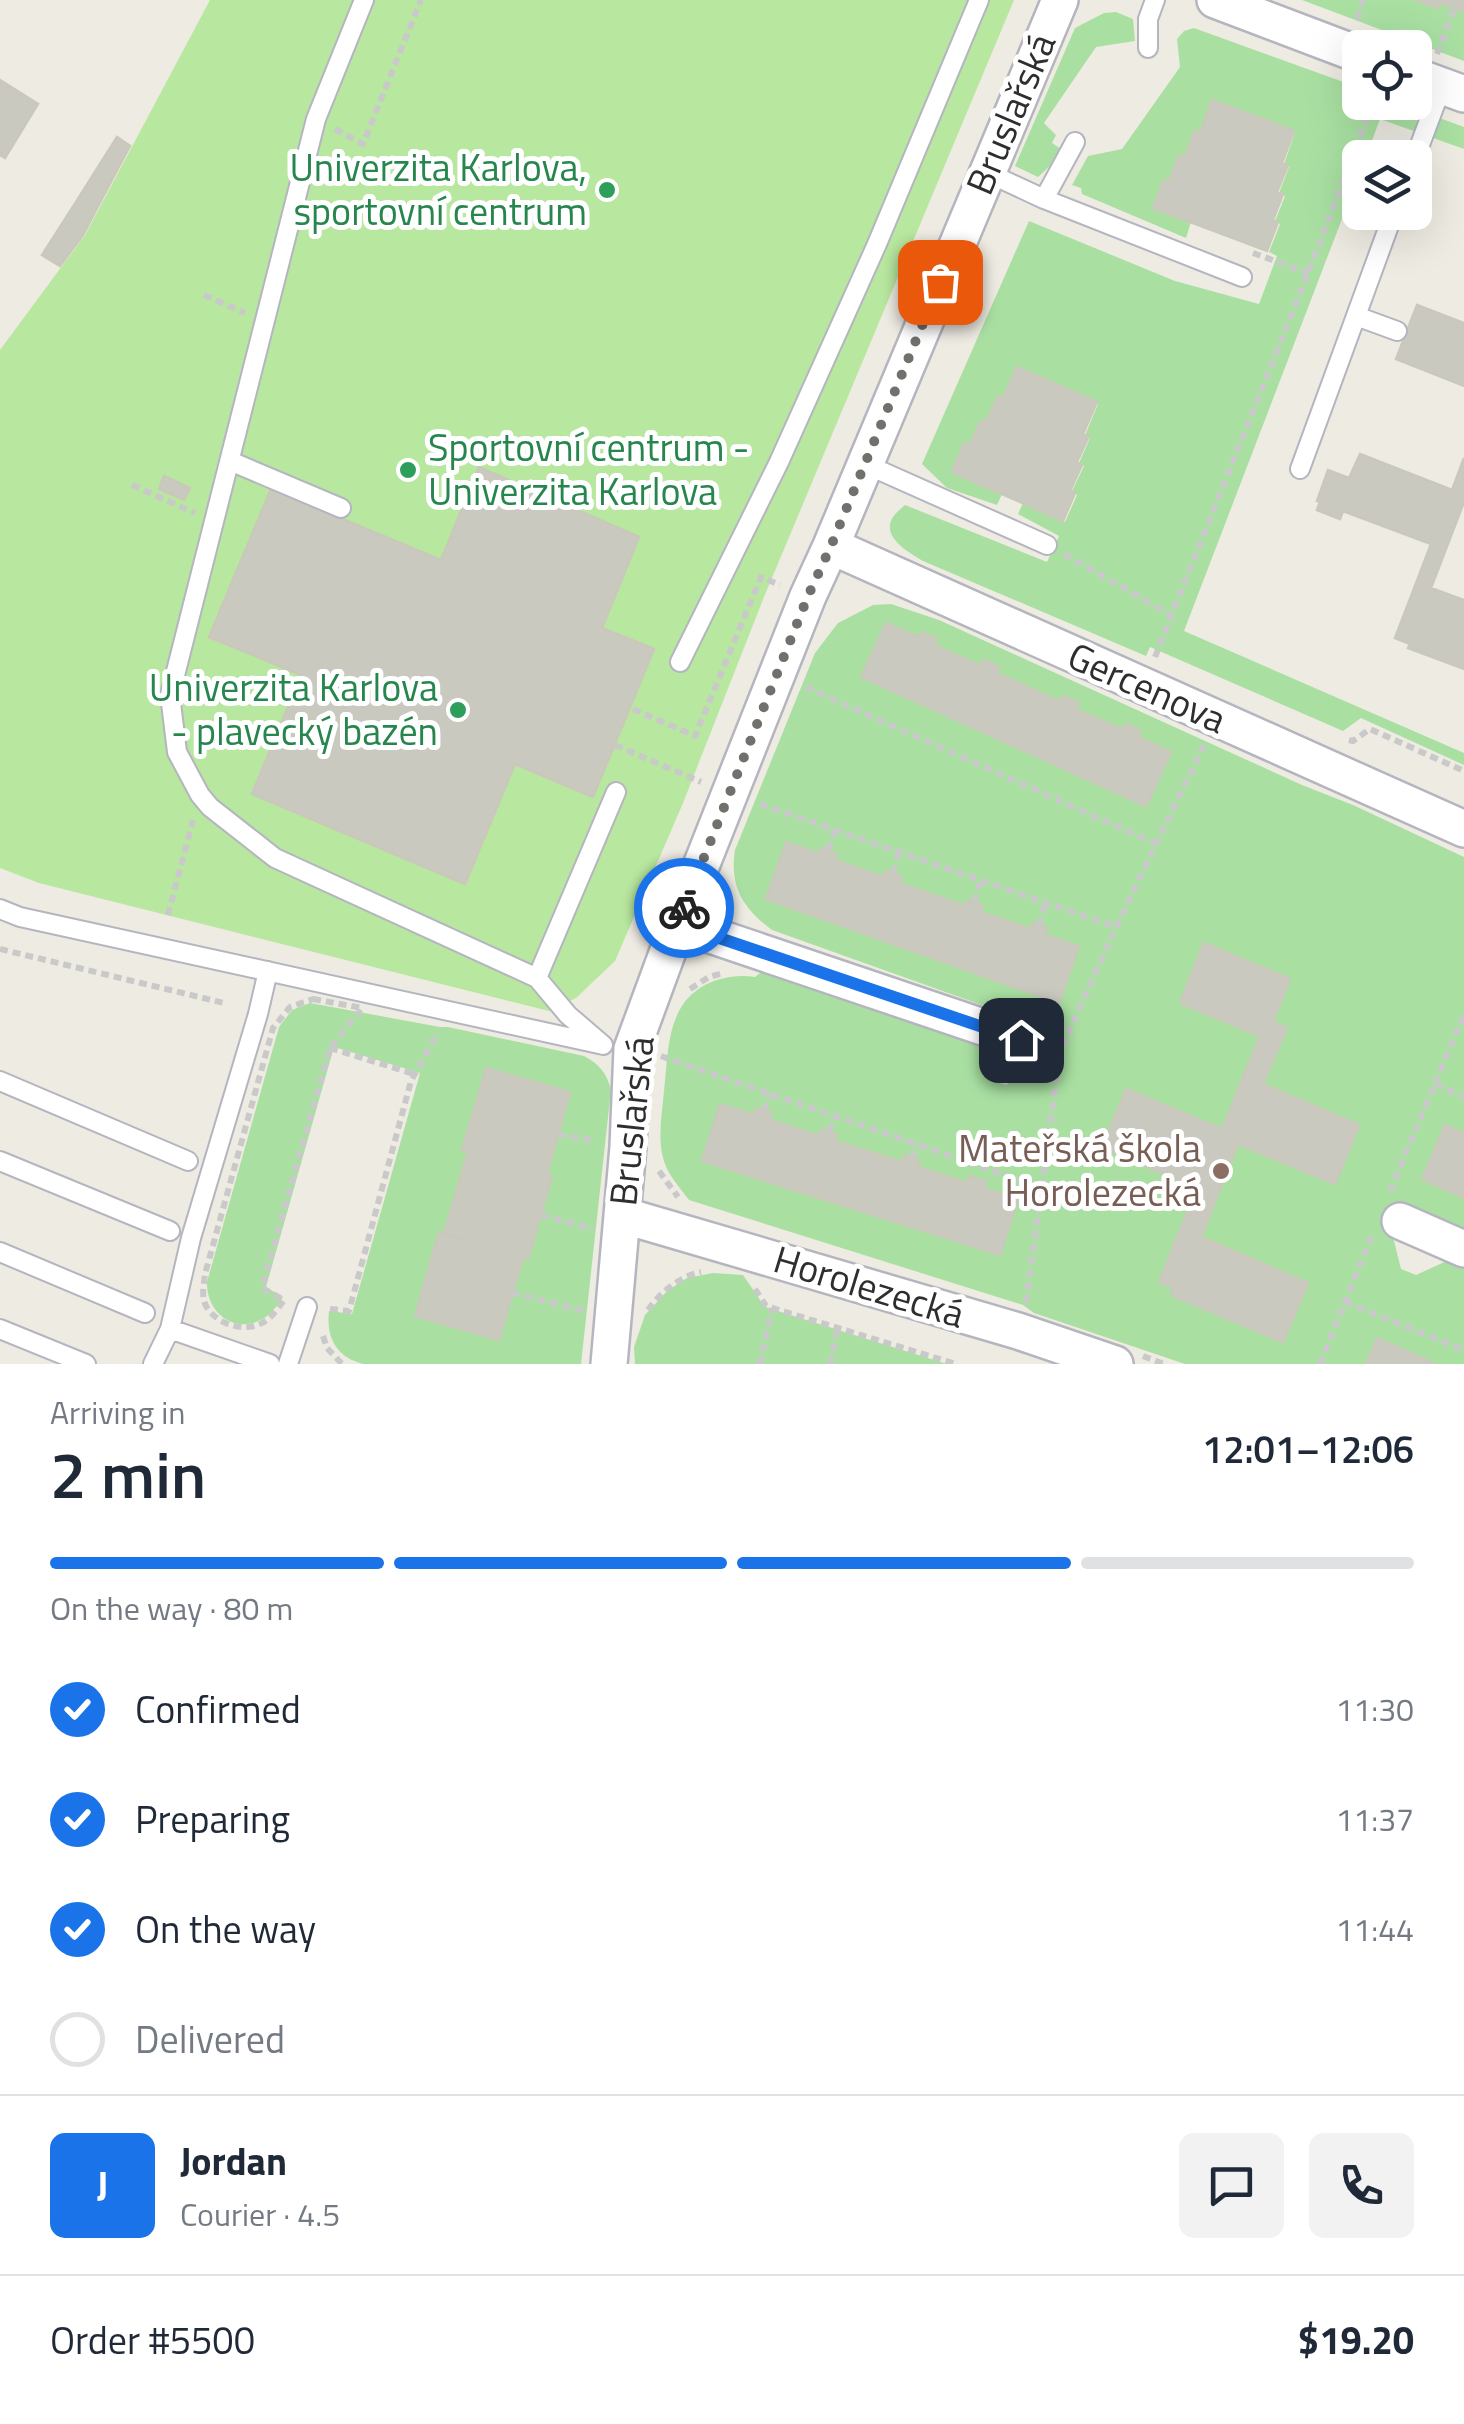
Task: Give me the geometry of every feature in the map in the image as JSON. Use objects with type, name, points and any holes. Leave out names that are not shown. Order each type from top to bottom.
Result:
[{"type":"street","name":"Bruslařská","points":[[609,1364],[610,1223],[644,1052],[678,924],[808,596],[1060,0]]},
{"type":"street","points":[[1215,0],[1342,38]]},
{"type":"street","name":"Gercenova","points":[[831,546],[1464,829]]},
{"type":"street","points":[[678,924],[1021,1040]]},
{"type":"street","points":[[1400,1221],[1464,1248]]},
{"type":"street","name":"Horolezecká","points":[[610,1223],[1018,1331],[1115,1364]]},
{"type":"lane","points":[[364,0],[316,118],[170,695],[177,752],[210,807],[275,858],[538,978],[568,1014],[644,1052]]},
{"type":"lane","points":[[680,662],[788,444],[878,244],[978,0]]},
{"type":"lane","points":[[1148,48],[1148,18],[1155,0]]},
{"type":"lane","points":[[1420,140],[1439,79]]},
{"type":"lane","points":[[1044,200],[1076,142]]},
{"type":"lane","points":[[986,172],[1044,200],[1242,276]]},
{"type":"lane","points":[[1300,469],[1387,230]]},
{"type":"lane","points":[[1356,316],[1397,331]]},
{"type":"lane","points":[[230,461],[340,508]]},
{"type":"lane","points":[[864,464],[1048,545]]},
{"type":"lane","points":[[538,978],[616,792]]},
{"type":"lane","points":[[0,909],[644,1052]]},
{"type":"lane","points":[[152,1364],[170,1329],[191,1238],[268,971]]},
{"type":"lane","points":[[0,1081],[188,1161]]},
{"type":"lane","points":[[214,1086],[234,1094]]},
{"type":"lane","points":[[0,1161],[170,1231]]},
{"type":"lane","points":[[0,1252],[145,1313]]},
{"type":"lane","points":[[288,1364],[316,1308]]},
{"type":"lane","points":[[0,1329],[86,1364]]},
{"type":"lane","points":[[170,1329],[270,1364]]},
{"type":"path","points":[[316,118],[363,144],[421,0]]},
{"type":"path","points":[[1359,30],[1363,0]]},
{"type":"path","points":[[1439,79],[1454,8]]},
{"type":"path","points":[[1143,686],[1366,120]]},
{"type":"path","points":[[1242,248],[1308,273]]},
{"type":"path","points":[[204,296],[264,322]]},
{"type":"path","points":[[132,485],[214,521]]},
{"type":"path","points":[[1048,545],[1171,615]]},
{"type":"path","points":[[633,709],[695,736],[761,577],[781,586]]},
{"type":"path","points":[[794,682],[1156,844]]},
{"type":"path","points":[[1340,736],[1353,741],[1370,729],[1464,771]]},
{"type":"path","points":[[1025,1314],[1060,1052],[1206,738]]},
{"type":"path","points":[[615,746],[729,794],[1116,926]]},
{"type":"path","points":[[168,915],[200,795]]},
{"type":"path","points":[[828,850],[834,830]]},
{"type":"path","points":[[893,873],[899,852]]},
{"type":"path","points":[[974,902],[981,880]]},
{"type":"path","points":[[1039,925],[1046,902]]},
{"type":"path","points":[[0,949],[224,1003]]},
{"type":"path","points":[[682,994],[708,977],[733,970]]},
{"type":"path","points":[[305,1000],[362,1008],[330,1048],[262,1288],[284,1300],[259,1325],[232,1327],[207,1308],[205,1274],[277,1020],[305,1000]]},
{"type":"path","points":[[316,1308],[349,1310],[415,1074],[444,1022]]},
{"type":"path","points":[[330,1048],[415,1074]]},
{"type":"path","points":[[644,1052],[1043,1188]]},
{"type":"path","points":[[1435,1084],[1464,1096]]},
{"type":"path","points":[[764,1111],[769,1093]]},
{"type":"path","points":[[829,1131],[835,1116]]},
{"type":"path","points":[[558,1134],[608,1143]]},
{"type":"path","points":[[912,1158],[917,1144]]},
{"type":"path","points":[[653,1156],[659,1172],[682,1202]]},
{"type":"path","points":[[978,1179],[981,1166]]},
{"type":"path","points":[[541,1215],[610,1223]]},
{"type":"path","points":[[642,1319],[652,1303],[686,1275],[710,1270]]},
{"type":"path","points":[[750,1284],[766,1306],[956,1364]]},
{"type":"path","points":[[512,1294],[591,1312],[590,1322]]},
{"type":"path","points":[[1346,1302],[1464,1350]]},
{"type":"path","points":[[760,1364],[772,1308]]},
{"type":"path","points":[[321,1324],[327,1348],[342,1364]]},
{"type":"path","points":[[830,1364],[838,1328]]},
{"type":"path","points":[[1316,1364],[1329,1342]]},
{"type":"path","points":[[922,1364],[924,1354]]},
{"type":"green space","name":"Sportovní centrum - Univerzita Karlova","points":[[210,0],[1014,0],[615,961],[576,998],[549,1011],[39,883],[0,868],[0,350],[85,235]]},
{"type":"green space","points":[[1302,0],[1416,0],[1464,12],[1464,61],[1432,49],[1432,30],[1382,30]]},
{"type":"green space","points":[[1116,12],[1133,19],[1135,41],[1096,47],[1044,123],[1056,135],[1052,143],[1061,149],[1051,165],[1038,177],[1015,166],[1075,28],[1104,13]]},
{"type":"green space","points":[[1194,28],[1342,81],[1342,120],[1380,120],[1372,140],[1342,140],[1342,219],[1184,631],[1464,753],[1464,765],[1361,718],[1343,731],[1150,647],[1146,656],[923,561],[898,544],[890,531],[893,517],[905,505],[1047,562],[1059,536],[1018,514],[1023,503],[1065,522],[1077,495],[1072,491],[1084,466],[1079,463],[1090,438],[1085,435],[1098,404],[1019,368],[1005,399],[971,447],[966,445],[1002,494],[997,505],[947,488],[922,464],[1029,221],[1175,281],[1259,304],[1277,256],[1269,252],[1280,224],[1275,221],[1285,196],[1279,193],[1289,167],[1284,164],[1295,132],[1214,102],[1202,134],[1197,132],[1171,183],[1166,181],[1156,208],[1191,222],[1186,238],[1082,194],[1081,188],[1072,185],[1088,156],[1122,149],[1180,67],[1177,39]]},
{"type":"green space","points":[[1432,115],[1464,127],[1464,149],[1383,120],[1432,120]]},
{"type":"green space","points":[[891,604],[939,620],[1464,857],[1464,1234],[1392,1233],[1401,1269],[1416,1275],[1451,1259],[1464,1265],[1464,1364],[1185,1364],[1034,1313],[1023,1305],[689,1200],[666,1166],[661,1126],[673,1025],[688,998],[700,988],[727,978],[755,977],[764,970],[978,1044],[991,1080],[1006,1085],[1037,1064],[1049,1029],[772,930],[741,896],[734,875],[735,850],[815,653],[838,623],[873,605]],"holes":[[[886,624],[919,638],[922,632],[936,639],[934,645],[981,666],[984,660],[999,666],[997,673],[1060,702],[1064,696],[1078,702],[1076,709],[1123,730],[1126,724],[1140,731],[1138,737],[1171,753],[1147,805],[862,677]],[[786,843],[819,854],[822,848],[836,853],[835,860],[883,877],[886,871],[901,876],[899,883],[965,906],[968,900],[983,905],[981,912],[1030,929],[1033,923],[1047,928],[1045,935],[1079,946],[1059,1002]],[[1205,943],[1290,979],[1273,1022],[1286,1029],[1263,1084],[1359,1125],[1334,1184],[1238,1144],[1201,1237],[1308,1283],[1283,1341],[1172,1295],[1174,1288],[1159,1282],[1197,1188],[1102,1148],[1126,1089],[1222,1129],[1260,1036],[1180,1003]],[[720,1105],[754,1115],[756,1109],[772,1113],[770,1120],[819,1136],[822,1129],[837,1134],[835,1141],[902,1162],[905,1156],[920,1161],[918,1167],[1017,1199],[1000,1254],[702,1161]]]},
{"type":"green space","points":[[310,1003],[448,1027],[584,1056],[602,1070],[611,1090],[581,1364],[363,1364],[346,1357],[335,1345],[329,1330],[329,1311],[352,1314],[420,1073],[334,1047],[266,1287],[283,1297],[256,1322],[235,1323],[218,1313],[208,1294],[207,1282],[279,1027],[292,1010]],"holes":[[[486,1068],[570,1092],[547,1174],[552,1176],[499,1340],[415,1316],[468,1151],[463,1149]]]},
{"type":"green space","points":[[713,1273],[743,1275],[765,1307],[947,1364],[635,1364],[634,1347],[645,1315],[667,1291],[687,1278]]},
{"type":"building","points":[[1416,0],[1464,0],[1464,12],[1440,3],[1438,8]]},
{"type":"building","points":[[0,80],[38,104],[5,158],[0,155]]},
{"type":"building","points":[[1212,100],[1294,131],[1282,163],[1288,165],[1277,192],[1283,194],[1267,251],[1153,208],[1179,155],[1185,157],[1195,130],[1200,133]]},
{"type":"building","points":[[117,137],[130,146],[94,214],[76,202]]},
{"type":"building","points":[[76,202],[94,214],[60,266],[42,255]]},
{"type":"building","points":[[1417,305],[1464,323],[1464,386],[1396,359]]},
{"type":"building","points":[[1017,367],[1097,402],[1083,434],[1089,436],[1077,462],[1082,465],[1070,491],[1075,493],[1063,521],[952,472],[964,443],[969,446],[998,396],[1003,398]]},
{"type":"building","points":[[1360,454],[1452,490],[1464,458],[1464,502],[1431,588],[1464,600],[1464,669],[1408,648],[1410,644],[1395,638],[1431,544],[1343,511],[1340,519],[1317,510],[1328,470],[1349,478]]},
{"type":"building","name":"Univerzita Karlova - plavecký bazén","points":[[479,467],[639,537],[602,628],[654,649],[593,797],[515,764],[465,884],[252,794],[301,675],[209,637],[271,489],[441,560]]},
{"type":"building","points":[[164,476],[190,488],[184,500],[159,489]]},
{"type":"building","points":[[886,623],[919,638],[921,632],[937,639],[934,645],[981,666],[984,660],[999,667],[997,673],[1060,702],[1063,696],[1079,703],[1076,709],[1123,730],[1126,724],[1141,731],[1138,737],[1171,752],[1146,806],[861,677]]},
{"type":"building","points":[[786,842],[819,854],[821,848],[828,850],[837,854],[835,860],[883,877],[885,871],[902,876],[899,883],[965,906],[967,900],[983,905],[981,912],[1030,929],[1032,923],[1048,928],[1045,935],[1079,946],[1059,1003],[766,899]]},
{"type":"building","points":[[1204,943],[1290,979],[1273,1022],[1287,1028],[1263,1084],[1359,1125],[1335,1184],[1238,1144],[1201,1237],[1308,1283],[1283,1342],[1171,1295],[1174,1288],[1159,1282],[1197,1188],[1102,1148],[1126,1089],[1222,1129],[1260,1036],[1180,1003]]},
{"type":"building","points":[[486,1068],[570,1092],[547,1174],[552,1176],[528,1259],[444,1234],[468,1151],[462,1150]]},
{"type":"building","points":[[720,1104],[754,1115],[756,1108],[772,1113],[770,1120],[819,1136],[821,1129],[837,1134],[835,1141],[902,1162],[904,1155],[920,1161],[918,1167],[967,1183],[969,1176],[986,1181],[984,1188],[1018,1199],[1000,1255],[702,1161]]},
{"type":"building","points":[[1445,1125],[1464,1133],[1464,1198],[1422,1179]]},
{"type":"building","points":[[439,1232],[523,1257],[499,1340],[415,1316]]},
{"type":"building","points":[[1377,1338],[1435,1364],[1366,1364]]},
{"type":"way so far","points":[[684,908],[808,596],[940,282]]},
{"type":"place","name":"Univerzita Karlova, sportovní centrum","points":[[607,190]]},
{"type":"place","name":"Sportovní centrum - Univerzita Karlova","points":[[408,470]]},
{"type":"place","name":"Univerzita Karlova - plavecký bazén","points":[[458,710]]},
{"type":"place","name":"Mateřská škola Horolezecká","points":[[1221,1171]]},
{"type":"route","points":[[684,908],[678,924],[1021,1040]]}]
